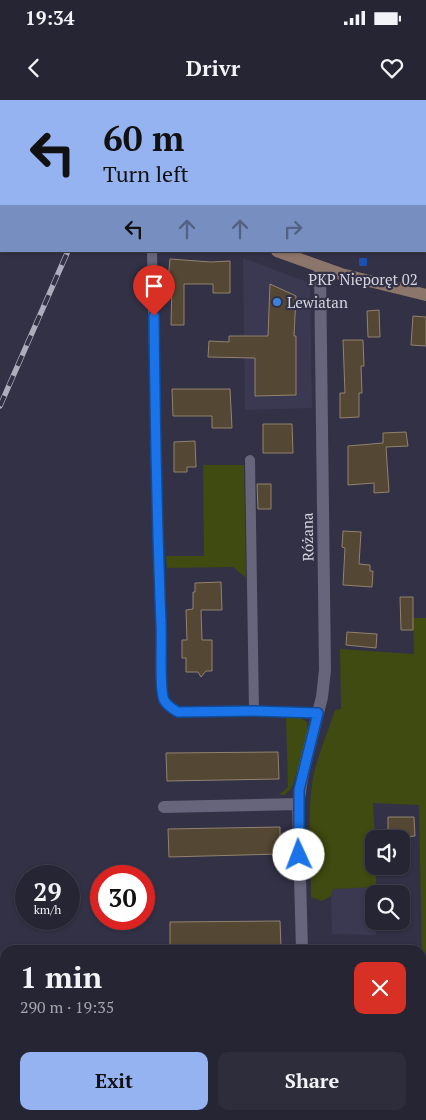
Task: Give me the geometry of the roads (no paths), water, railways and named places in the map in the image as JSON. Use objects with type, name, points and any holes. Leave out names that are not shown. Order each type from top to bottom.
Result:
[{"type":"main road","points":[[280,252],[320,267],[374,283],[426,295]]},
{"type":"street","name":"Różana","points":[[302,945],[299,790],[323,688],[325,647],[320,267]]},
{"type":"street","points":[[164,807],[298,804]]},
{"type":"lane","points":[[152,252],[156,468],[162,690],[164,701],[178,712],[254,711],[318,713]]},
{"type":"lane","points":[[250,460],[254,711]]},
{"type":"railway","points":[[0,406],[68,252]]},
{"type":"place","name":"PKP Nieporęt 02","points":[[363,262]]},
{"type":"place","name":"Lewiatan","points":[[277,302]]}]
